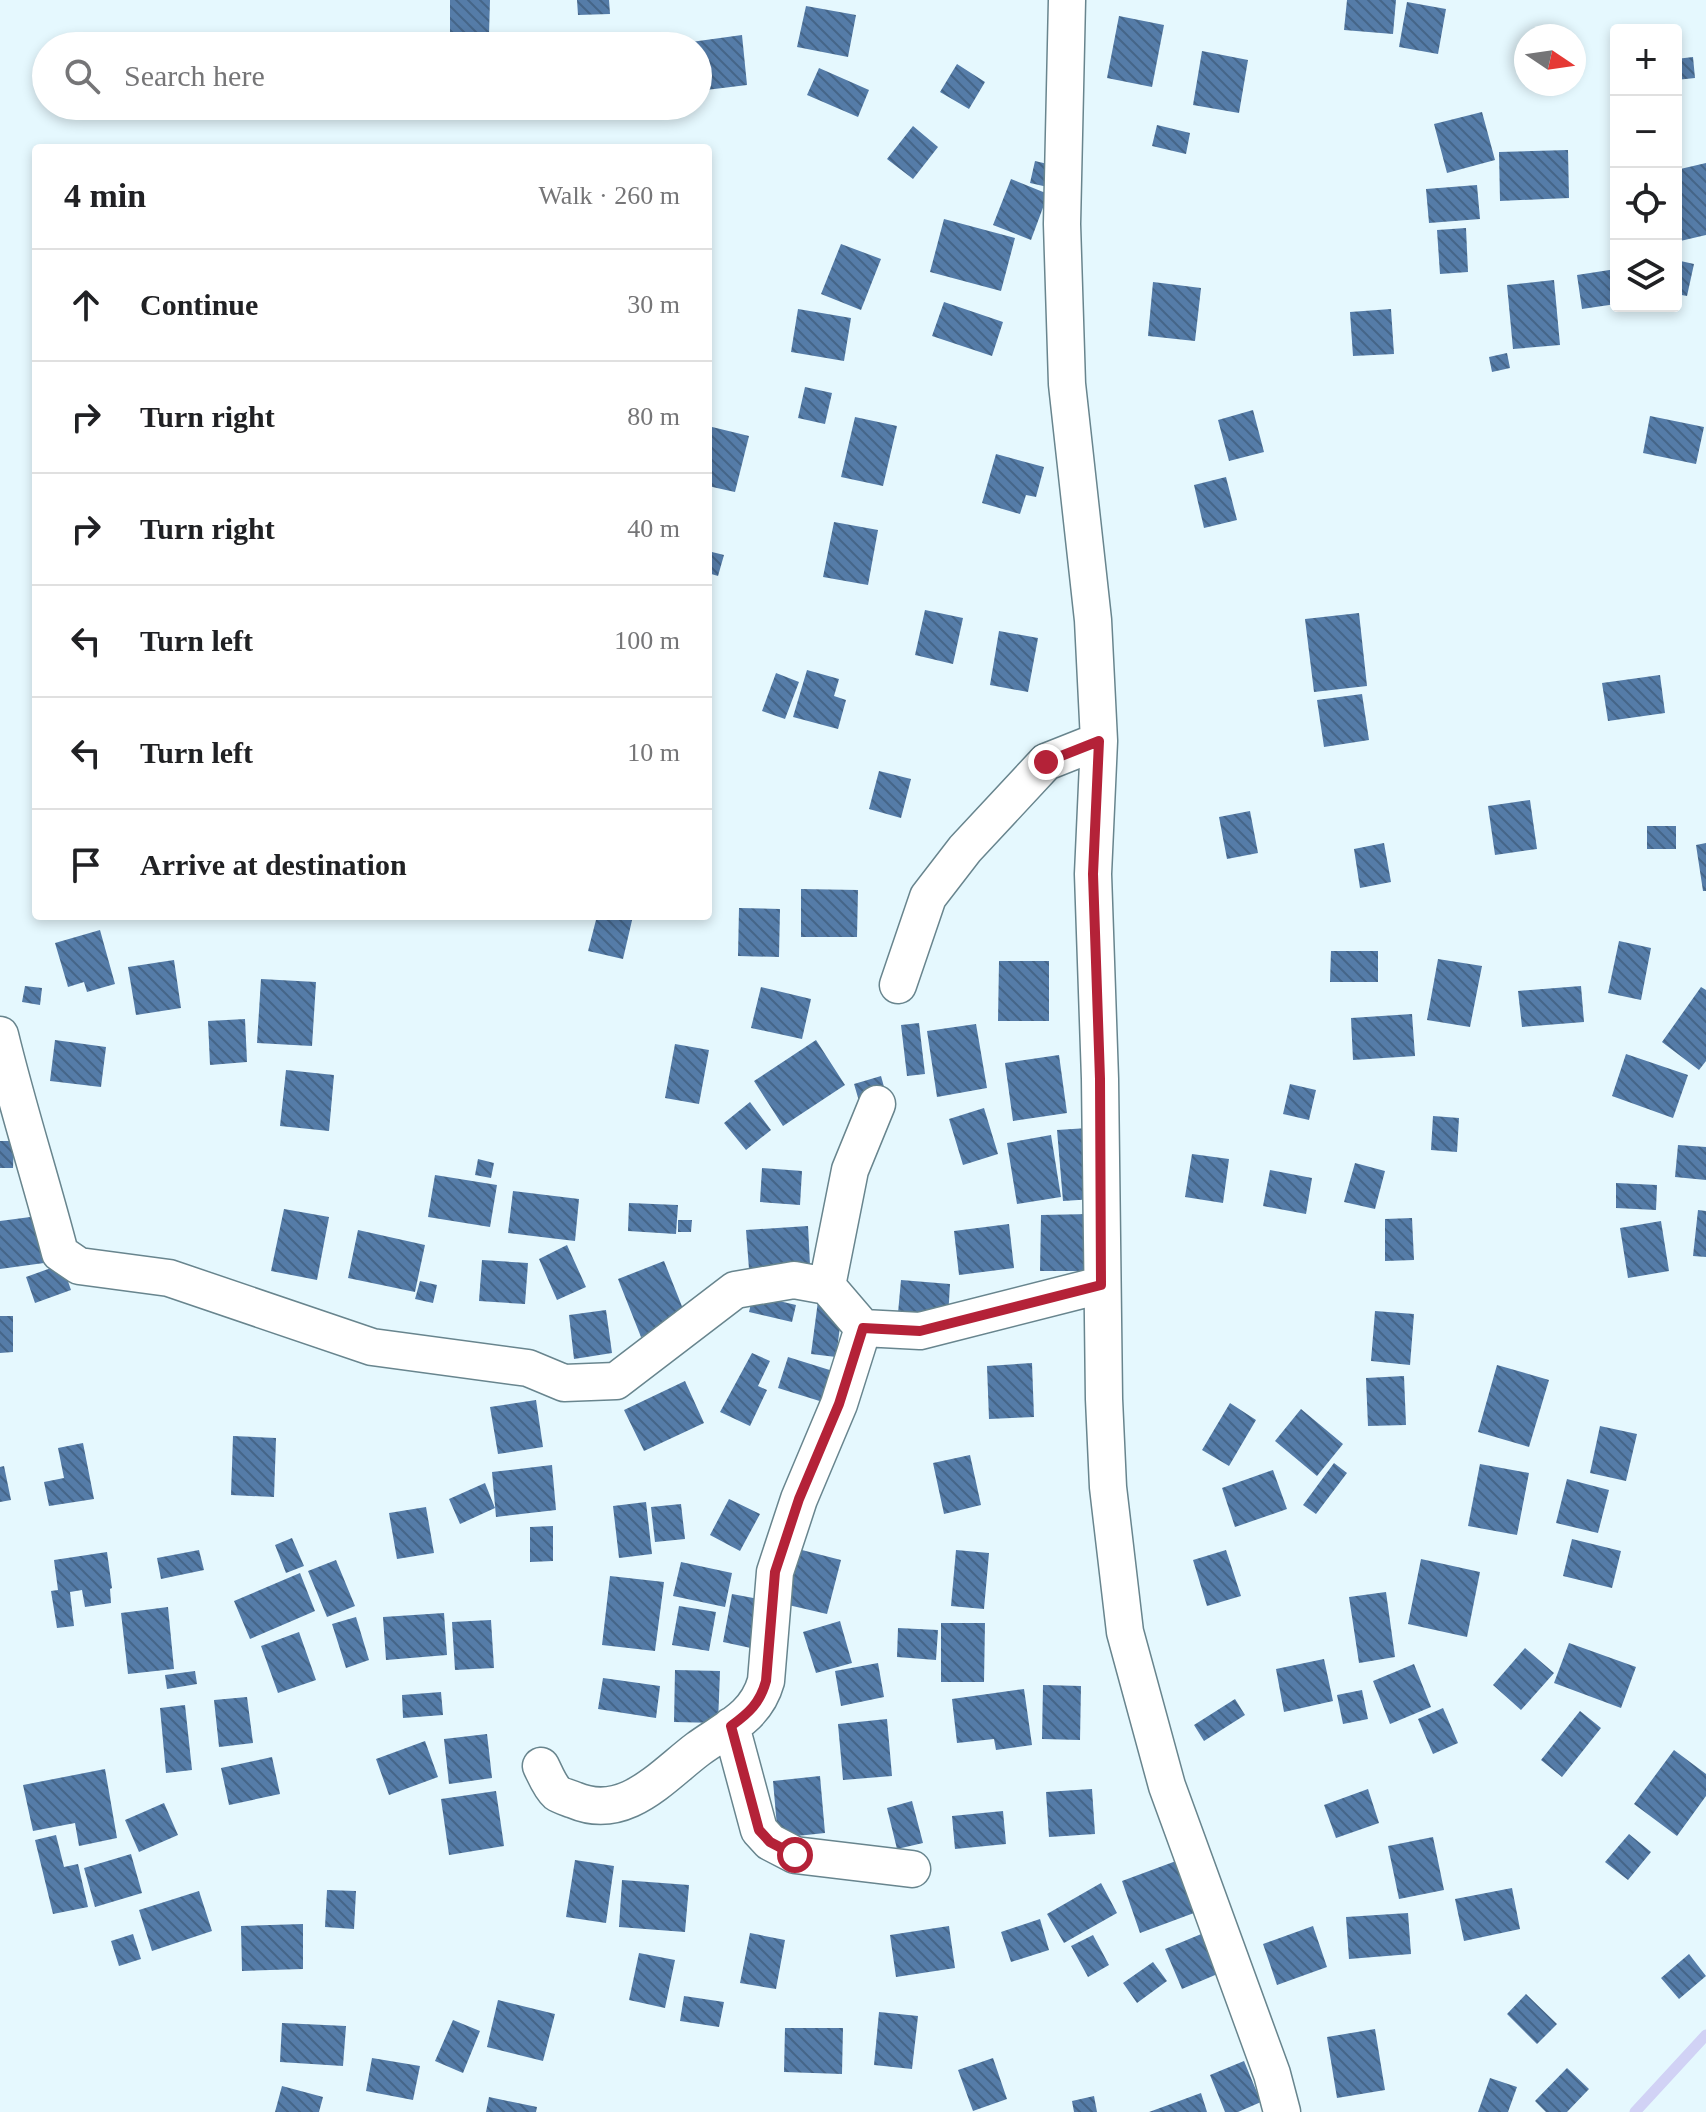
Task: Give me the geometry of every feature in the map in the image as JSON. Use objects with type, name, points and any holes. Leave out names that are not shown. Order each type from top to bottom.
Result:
[{"type":"street","points":[[1067,0],[1062,224],[1067,384],[1093,620],[1099,741],[1093,874],[1108,1487],[1125,1632],[1167,1786],[1272,2074],[1282,2112]]},
{"type":"street","points":[[898,985],[928,897],[965,849],[1046,762],[1099,741]]},
{"type":"street","points":[[0,1035],[18,1110],[39,1171],[60,1253],[79,1266],[169,1278],[372,1347],[528,1368],[564,1383],[616,1381],[735,1290],[794,1280],[827,1286],[863,1328],[920,1331],[1101,1285]]},
{"type":"street","points":[[827,1286],[850,1170],[877,1104]]},
{"type":"street","points":[[541,1766],[556,1792],[587,1806],[626,1803],[660,1783],[695,1752],[749,1713],[761,1698],[766,1681],[775,1572],[799,1499],[839,1404],[863,1328]]},
{"type":"street","points":[[731,1726],[759,1830],[770,1842],[795,1855],[912,1869]]},
{"type":"building","points":[[450,0],[490,0],[489,32],[450,32]]},
{"type":"building","points":[[577,0],[609,0],[610,14],[578,15]]},
{"type":"building","points":[[1347,0],[1396,0],[1393,34],[1344,30]]},
{"type":"building","points":[[1407,2],[1446,9],[1438,54],[1399,47]]},
{"type":"building","points":[[806,6],[856,15],[848,57],[797,47]]},
{"type":"building","points":[[1119,16],[1164,25],[1152,87],[1107,78]]},
{"type":"building","points":[[742,35],[747,85],[712,89],[712,39]]},
{"type":"building","points":[[1202,51],[1248,60],[1239,113],[1193,105]]},
{"type":"building","points":[[1693,57],[1695,78],[1682,79],[1682,58]]},
{"type":"building","points":[[957,64],[985,82],[969,109],[940,92]]},
{"type":"building","points":[[819,68],[869,90],[858,117],[807,95]]},
{"type":"building","points":[[1482,112],[1495,160],[1447,173],[1434,124]]},
{"type":"building","points":[[1157,125],[1190,133],[1186,154],[1152,146]]},
{"type":"building","points":[[913,126],[938,147],[913,179],[887,159]]},
{"type":"building","points":[[1568,150],[1569,198],[1500,201],[1499,152]]},
{"type":"building","points":[[1035,161],[1056,166],[1052,188],[1030,183]]},
{"type":"building","points":[[1706,163],[1706,235],[1682,241],[1682,240],[1682,169]]},
{"type":"building","points":[[1011,179],[1048,194],[1031,240],[993,225]]},
{"type":"building","points":[[1477,185],[1480,219],[1429,223],[1426,189]]},
{"type":"building","points":[[944,219],[1015,238],[1001,291],[930,272]]},
{"type":"building","points":[[1466,228],[1468,272],[1440,274],[1437,230]]},
{"type":"building","points":[[841,244],[881,259],[861,310],[821,294]]},
{"type":"building","points":[[1682,261],[1694,264],[1687,296],[1682,295]]},
{"type":"building","points":[[1610,270],[1610,305],[1582,309],[1577,275]]},
{"type":"building","points":[[1554,280],[1560,345],[1513,349],[1507,285]]},
{"type":"building","points":[[1153,282],[1201,288],[1195,341],[1148,336]]},
{"type":"building","points":[[944,302],[1003,322],[992,356],[932,336]]},
{"type":"building","points":[[798,309],[851,318],[844,361],[791,352]]},
{"type":"building","points":[[1391,309],[1394,354],[1353,356],[1350,312]]},
{"type":"building","points":[[1507,353],[1510,368],[1492,372],[1489,357]]},
{"type":"building","points":[[805,387],[832,393],[825,424],[798,418]]},
{"type":"building","points":[[1253,410],[1264,452],[1229,461],[1218,420]]},
{"type":"building","points":[[1650,416],[1704,427],[1696,464],[1643,453]]},
{"type":"building","points":[[855,417],[897,426],[883,486],[841,477]]},
{"type":"building","points":[[712,427],[749,436],[735,492],[712,487]]},
{"type":"building","points":[[996,454],[1044,467],[1036,497],[1026,495],[1020,514],[982,503]]},
{"type":"building","points":[[1226,477],[1237,520],[1204,528],[1194,485]]},
{"type":"building","points":[[834,522],[878,530],[868,585],[823,577]]},
{"type":"building","points":[[712,552],[724,555],[718,576],[712,574]]},
{"type":"building","points":[[925,610],[963,618],[953,664],[915,655]]},
{"type":"building","points":[[1359,613],[1367,686],[1314,692],[1305,619]]},
{"type":"building","points":[[999,631],[1038,638],[1028,692],[990,685]]},
{"type":"building","points":[[807,670],[839,679],[834,696],[846,700],[838,729],[793,717]]},
{"type":"building","points":[[776,673],[799,682],[785,719],[762,711]]},
{"type":"building","points":[[1660,675],[1665,713],[1608,721],[1602,683]]},
{"type":"building","points":[[1362,694],[1369,740],[1324,747],[1317,700]]},
{"type":"building","points":[[879,771],[911,779],[901,818],[869,809]]},
{"type":"building","points":[[1530,800],[1537,849],[1495,855],[1488,806]]},
{"type":"building","points":[[1250,811],[1258,853],[1227,859],[1219,817]]},
{"type":"building","points":[[1647,826],[1676,826],[1676,849],[1647,849]]},
{"type":"building","points":[[1384,843],[1391,882],[1360,888],[1354,849]]},
{"type":"building","points":[[1706,843],[1706,891],[1703,891],[1696,845]]},
{"type":"building","points":[[801,889],[858,890],[857,937],[801,937]]},
{"type":"building","points":[[739,908],[780,909],[779,957],[738,956]]},
{"type":"building","points":[[596,920],[632,920],[623,959],[588,951]]},
{"type":"building","points":[[100,930],[115,984],[87,992],[84,982],[68,987],[55,943]]},
{"type":"building","points":[[1619,941],[1651,948],[1641,1000],[1608,993]]},
{"type":"building","points":[[1331,951],[1378,951],[1378,982],[1330,982]]},
{"type":"building","points":[[1438,959],[1482,966],[1470,1027],[1427,1020]]},
{"type":"building","points":[[174,960],[181,1008],[136,1015],[128,967]]},
{"type":"building","points":[[999,961],[1049,961],[1049,1021],[998,1021]]},
{"type":"building","points":[[261,979],[316,982],[312,1046],[257,1043]]},
{"type":"building","points":[[25,986],[42,988],[40,1005],[22,1002]]},
{"type":"building","points":[[1581,986],[1584,1022],[1522,1027],[1518,991]]},
{"type":"building","points":[[761,987],[811,999],[802,1039],[751,1028]]},
{"type":"building","points":[[1701,987],[1706,990],[1706,1061],[1699,1070],[1662,1042]]},
{"type":"building","points":[[1412,1014],[1415,1056],[1353,1060],[1351,1018]]},
{"type":"building","points":[[245,1019],[247,1062],[210,1065],[208,1021]]},
{"type":"building","points":[[919,1023],[925,1074],[907,1076],[901,1025]]},
{"type":"building","points":[[976,1024],[987,1088],[937,1097],[927,1031]]},
{"type":"building","points":[[55,1040],[106,1047],[101,1087],[50,1081]]},
{"type":"building","points":[[816,1040],[845,1085],[783,1126],[754,1081]]},
{"type":"building","points":[[675,1044],[709,1050],[699,1104],[665,1098]]},
{"type":"building","points":[[1626,1054],[1688,1075],[1673,1118],[1612,1096]]},
{"type":"building","points":[[1059,1055],[1067,1113],[1013,1121],[1005,1063]]},
{"type":"building","points":[[286,1070],[334,1075],[329,1131],[280,1126]]},
{"type":"building","points":[[881,1076],[886,1094],[859,1101],[854,1084]]},
{"type":"building","points":[[1290,1084],[1316,1090],[1309,1120],[1283,1114]]},
{"type":"building","points":[[750,1102],[771,1130],[746,1150],[724,1123]]},
{"type":"building","points":[[984,1108],[998,1154],[963,1165],[949,1119]]},
{"type":"building","points":[[1433,1116],[1459,1118],[1457,1152],[1431,1150]]},
{"type":"building","points":[[1088,1128],[1094,1199],[1063,1201],[1057,1130]]},
{"type":"building","points":[[1051,1135],[1061,1197],[1017,1204],[1007,1143]]},
{"type":"building","points":[[0,1141],[14,1141],[13,1168],[0,1168]]},
{"type":"building","points":[[1678,1145],[1706,1147],[1706,1180],[1675,1177]]},
{"type":"building","points":[[1192,1154],[1229,1159],[1223,1203],[1185,1197]]},
{"type":"building","points":[[478,1159],[494,1163],[491,1178],[475,1175]]},
{"type":"building","points":[[1355,1163],[1385,1171],[1375,1209],[1344,1202]]},
{"type":"building","points":[[762,1168],[802,1171],[800,1205],[760,1202]]},
{"type":"building","points":[[1270,1170],[1312,1178],[1306,1214],[1263,1206]]},
{"type":"building","points":[[435,1175],[497,1185],[490,1227],[428,1217]]},
{"type":"building","points":[[1616,1183],[1657,1185],[1656,1210],[1616,1208]]},
{"type":"building","points":[[513,1191],[579,1199],[575,1241],[508,1233]]},
{"type":"building","points":[[629,1203],[678,1205],[676,1234],[628,1231]]},
{"type":"building","points":[[284,1209],[329,1217],[317,1280],[271,1271]]},
{"type":"building","points":[[1698,1210],[1706,1211],[1706,1257],[1693,1256]]},
{"type":"building","points":[[1090,1214],[1089,1271],[1040,1271],[1041,1215]]},
{"type":"building","points":[[38,1216],[44,1263],[0,1269],[0,1221]]},
{"type":"building","points":[[1412,1218],[1414,1260],[1385,1261],[1385,1219]]},
{"type":"building","points":[[678,1220],[692,1220],[691,1232],[678,1232]]},
{"type":"building","points":[[1661,1221],[1669,1271],[1628,1278],[1620,1228]]},
{"type":"building","points":[[1009,1224],[1014,1268],[959,1275],[954,1231]]},
{"type":"building","points":[[808,1226],[810,1265],[749,1269],[746,1230]]},
{"type":"building","points":[[358,1230],[425,1245],[415,1292],[348,1278]]},
{"type":"building","points":[[567,1245],[586,1287],[557,1300],[539,1259]]},
{"type":"building","points":[[482,1260],[528,1263],[525,1304],[479,1301]]},
{"type":"building","points":[[664,1261],[687,1319],[641,1337],[618,1279]]},
{"type":"building","points":[[62,1264],[71,1290],[35,1303],[26,1277]]},
{"type":"building","points":[[901,1280],[950,1284],[948,1318],[898,1313]]},
{"type":"building","points":[[420,1281],[437,1285],[433,1303],[415,1299]]},
{"type":"building","points":[[753,1295],[796,1305],[792,1322],[749,1312]]},
{"type":"building","points":[[818,1301],[843,1304],[836,1357],[811,1354]]},
{"type":"building","points":[[606,1310],[612,1353],[574,1359],[569,1315]]},
{"type":"building","points":[[1375,1311],[1414,1314],[1410,1365],[1371,1361]]},
{"type":"building","points":[[0,1316],[13,1316],[13,1352],[0,1353]]},
{"type":"building","points":[[752,1353],[770,1361],[758,1386],[767,1390],[750,1426],[720,1412]]},
{"type":"building","points":[[788,1357],[836,1372],[826,1403],[778,1388]]},
{"type":"building","points":[[1032,1363],[1034,1417],[989,1419],[987,1366]]},
{"type":"building","points":[[1497,1365],[1549,1380],[1529,1447],[1478,1432]]},
{"type":"building","points":[[1404,1376],[1406,1425],[1368,1426],[1366,1378]]},
{"type":"building","points":[[685,1381],[704,1423],[644,1451],[624,1410]]},
{"type":"building","points":[[536,1400],[543,1447],[498,1454],[490,1407]]},
{"type":"building","points":[[1230,1403],[1256,1420],[1229,1466],[1202,1450]]},
{"type":"building","points":[[1301,1409],[1343,1444],[1317,1476],[1275,1441]]},
{"type":"building","points":[[1600,1426],[1637,1434],[1626,1481],[1590,1473]]},
{"type":"building","points":[[233,1436],[276,1438],[274,1497],[231,1495]]},
{"type":"building","points":[[83,1443],[94,1499],[49,1506],[44,1482],[64,1478],[58,1448]]},
{"type":"building","points":[[970,1455],[981,1505],[944,1514],[933,1463]]},
{"type":"building","points":[[1334,1463],[1347,1473],[1316,1514],[1303,1505]]},
{"type":"building","points":[[1480,1464],[1529,1473],[1517,1535],[1468,1526]]},
{"type":"building","points":[[552,1465],[556,1510],[496,1517],[492,1472]]},
{"type":"building","points":[[4,1466],[11,1500],[0,1502],[0,1467]]},
{"type":"building","points":[[1273,1470],[1287,1509],[1235,1527],[1222,1488]]},
{"type":"building","points":[[1567,1479],[1609,1490],[1598,1533],[1556,1523]]},
{"type":"building","points":[[485,1483],[495,1508],[460,1524],[449,1499]]},
{"type":"building","points":[[729,1499],[760,1514],[740,1551],[710,1535]]},
{"type":"building","points":[[646,1502],[652,1554],[619,1558],[613,1506]]},
{"type":"building","points":[[681,1504],[685,1539],[655,1542],[651,1507]]},
{"type":"building","points":[[426,1507],[434,1553],[397,1559],[389,1513]]},
{"type":"building","points":[[553,1526],[553,1561],[530,1562],[530,1527]]},
{"type":"building","points":[[292,1538],[304,1566],[286,1573],[275,1545]]},
{"type":"building","points":[[1572,1539],[1621,1551],[1612,1588],[1563,1576]]},
{"type":"building","points":[[798,1549],[841,1560],[827,1614],[784,1604]]},
{"type":"building","points":[[199,1550],[204,1570],[161,1579],[157,1558]]},
{"type":"building","points":[[956,1550],[989,1553],[984,1609],[951,1606]]},
{"type":"building","points":[[1226,1550],[1241,1596],[1207,1606],[1193,1560]]},
{"type":"building","points":[[107,1552],[111,1603],[85,1607],[82,1590],[70,1592],[74,1626],[57,1628],[51,1591],[58,1590],[54,1560]]},
{"type":"building","points":[[1421,1559],[1480,1572],[1467,1637],[1408,1624]]},
{"type":"building","points":[[336,1560],[355,1606],[327,1617],[308,1571]]},
{"type":"building","points":[[681,1562],[732,1573],[725,1607],[673,1596]]},
{"type":"building","points":[[300,1573],[315,1611],[250,1639],[234,1601]]},
{"type":"building","points":[[610,1576],[664,1582],[655,1651],[602,1645]]},
{"type":"building","points":[[1386,1592],[1395,1657],[1359,1663],[1349,1597]]},
{"type":"building","points":[[732,1594],[769,1601],[760,1650],[723,1642]]},
{"type":"building","points":[[679,1606],[716,1612],[709,1651],[672,1645]]},
{"type":"building","points":[[168,1607],[174,1669],[128,1674],[121,1613]]},
{"type":"building","points":[[444,1613],[447,1655],[386,1660],[383,1617]]},
{"type":"building","points":[[356,1617],[369,1660],[346,1668],[332,1624]]},
{"type":"building","points":[[491,1620],[494,1668],[455,1670],[452,1622]]},
{"type":"building","points":[[840,1621],[852,1663],[816,1673],[803,1632]]},
{"type":"building","points":[[941,1623],[985,1623],[984,1682],[941,1682]]},
{"type":"building","points":[[898,1628],[938,1630],[936,1660],[897,1657]]},
{"type":"building","points":[[299,1632],[316,1680],[278,1693],[261,1646]]},
{"type":"building","points":[[1569,1643],[1636,1667],[1621,1708],[1554,1683]]},
{"type":"building","points":[[1525,1648],[1554,1673],[1521,1710],[1493,1685]]},
{"type":"building","points":[[1324,1659],[1333,1701],[1284,1712],[1276,1669]]},
{"type":"building","points":[[878,1663],[884,1697],[841,1706],[835,1671]]},
{"type":"building","points":[[1414,1664],[1431,1707],[1390,1724],[1373,1681]]},
{"type":"building","points":[[675,1670],[720,1671],[718,1723],[674,1722]]},
{"type":"building","points":[[195,1671],[197,1684],[167,1689],[165,1675]]},
{"type":"building","points":[[603,1678],[660,1686],[656,1718],[598,1709]]},
{"type":"building","points":[[1043,1685],[1081,1686],[1080,1740],[1042,1739]]},
{"type":"building","points":[[1024,1689],[1032,1745],[996,1750],[994,1739],[957,1743],[952,1699]]},
{"type":"building","points":[[1362,1690],[1368,1719],[1343,1724],[1337,1695]]},
{"type":"building","points":[[441,1692],[443,1715],[403,1718],[402,1695]]},
{"type":"building","points":[[247,1697],[253,1743],[219,1747],[214,1700]]},
{"type":"building","points":[[1235,1699],[1245,1715],[1204,1741],[1194,1725]]},
{"type":"building","points":[[185,1705],[192,1770],[166,1773],[160,1708]]},
{"type":"building","points":[[1443,1708],[1458,1743],[1433,1754],[1418,1719]]},
{"type":"building","points":[[1580,1711],[1601,1728],[1562,1777],[1541,1760]]},
{"type":"building","points":[[887,1719],[892,1776],[843,1780],[838,1724]]},
{"type":"building","points":[[487,1734],[492,1778],[449,1784],[444,1739]]},
{"type":"building","points":[[425,1741],[438,1777],[389,1795],[376,1759]]},
{"type":"building","points":[[1674,1750],[1706,1774],[1706,1796],[1677,1836],[1634,1804]]},
{"type":"building","points":[[272,1757],[280,1794],[229,1805],[221,1768]]},
{"type":"building","points":[[105,1769],[117,1838],[79,1846],[75,1823],[33,1831],[23,1785]]},
{"type":"building","points":[[820,1776],[825,1833],[778,1838],[773,1781]]},
{"type":"building","points":[[1092,1789],[1095,1834],[1049,1837],[1046,1792]]},
{"type":"building","points":[[1368,1789],[1379,1823],[1336,1838],[1324,1805]]},
{"type":"building","points":[[496,1791],[504,1846],[449,1855],[441,1799]]},
{"type":"building","points":[[912,1801],[923,1843],[897,1849],[887,1808]]},
{"type":"building","points":[[164,1803],[178,1835],[139,1852],[125,1820]]},
{"type":"building","points":[[1003,1811],[1006,1844],[955,1849],[952,1816]]},
{"type":"building","points":[[1629,1834],[1651,1852],[1628,1880],[1605,1862]]},
{"type":"building","points":[[56,1835],[64,1867],[78,1864],[88,1907],[53,1914],[35,1840]]},
{"type":"building","points":[[1433,1837],[1444,1890],[1399,1899],[1388,1846]]},
{"type":"building","points":[[131,1854],[142,1893],[95,1907],[84,1868]]},
{"type":"building","points":[[575,1860],[614,1866],[606,1923],[566,1917]]},
{"type":"building","points":[[1176,1861],[1194,1913],[1140,1933],[1122,1881]]},
{"type":"building","points":[[622,1880],[689,1885],[685,1932],[619,1927]]},
{"type":"building","points":[[1101,1883],[1117,1913],[1064,1943],[1047,1914]]},
{"type":"building","points":[[1512,1888],[1520,1929],[1464,1941],[1455,1899]]},
{"type":"building","points":[[327,1890],[356,1891],[354,1929],[325,1927]]},
{"type":"building","points":[[199,1891],[212,1931],[152,1951],[139,1910]]},
{"type":"building","points":[[1408,1913],[1411,1954],[1349,1959],[1346,1917]]},
{"type":"building","points":[[1040,1919],[1049,1950],[1011,1962],[1001,1932]]},
{"type":"building","points":[[303,1924],[303,1969],[242,1971],[241,1926]]},
{"type":"building","points":[[949,1926],[955,1968],[896,1977],[890,1935]]},
{"type":"building","points":[[1313,1926],[1327,1967],[1277,1985],[1263,1944]]},
{"type":"building","points":[[1211,1930],[1227,1970],[1182,1989],[1165,1949]]},
{"type":"building","points":[[750,1933],[785,1940],[776,1989],[740,1983]]},
{"type":"building","points":[[133,1934],[141,1959],[119,1966],[111,1941]]},
{"type":"building","points":[[1093,1935],[1109,1965],[1088,1977],[1071,1946]]},
{"type":"building","points":[[639,1953],[675,1960],[665,2008],[629,2000]]},
{"type":"building","points":[[1689,1954],[1706,1976],[1679,1999],[1661,1978]]},
{"type":"building","points":[[1153,1962],[1167,1981],[1137,2003],[1123,1983]]},
{"type":"building","points":[[1526,1994],[1557,2024],[1537,2044],[1507,2014]]},
{"type":"building","points":[[684,1996],[724,2002],[719,2027],[680,2021]]},
{"type":"building","points":[[498,2000],[555,2014],[543,2061],[487,2047]]},
{"type":"building","points":[[879,2012],[918,2016],[912,2069],[874,2065]]},
{"type":"building","points":[[453,2020],[480,2031],[463,2073],[435,2061]]},
{"type":"building","points":[[282,2023],[346,2026],[343,2066],[280,2062]]},
{"type":"building","points":[[785,2028],[843,2028],[842,2074],[784,2072]]},
{"type":"building","points":[[1375,2029],[1385,2090],[1337,2098],[1327,2037]]},
{"type":"building","points":[[372,2058],[420,2066],[413,2100],[366,2091]]},
{"type":"building","points":[[993,2058],[1007,2099],[973,2111],[958,2070]]},
{"type":"building","points":[[1244,2061],[1261,2102],[1238,2112],[1225,2112],[1210,2075]]},
{"type":"building","points":[[1567,2068],[1589,2089],[1567,2112],[1546,2112],[1535,2101]]},
{"type":"building","points":[[1490,2078],[1517,2087],[1508,2112],[1478,2112]]},
{"type":"building","points":[[282,2086],[323,2097],[319,2112],[275,2112]]},
{"type":"building","points":[[1201,2093],[1207,2112],[1149,2112]]},
{"type":"building","points":[[1094,2096],[1097,2112],[1074,2112],[1072,2101]]},
{"type":"building","points":[[489,2097],[537,2107],[536,2112],[486,2112]]},
{"type":"waterway","points":[[1635,2112],[1706,2035]]},
{"type":"route","points":[[795,1855],[770,1842],[759,1830],[731,1726],[749,1713],[761,1698],[766,1681],[775,1572],[799,1499],[839,1404],[863,1328],[920,1331],[1101,1285],[1100,1079],[1093,874],[1099,741],[1046,762]]}]
